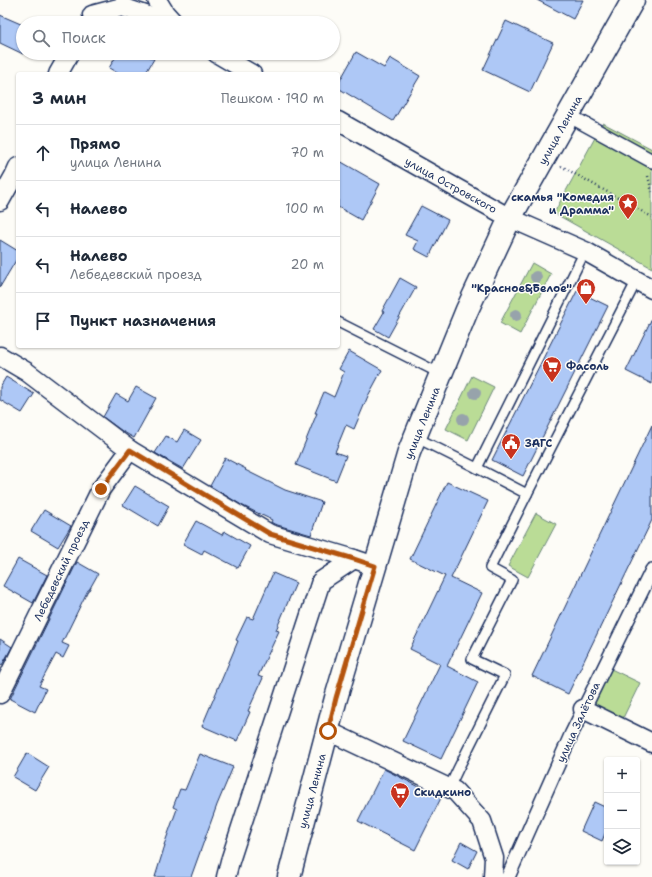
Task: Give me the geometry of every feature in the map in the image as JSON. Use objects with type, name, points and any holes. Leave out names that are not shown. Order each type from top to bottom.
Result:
[{"type":"main road","name":"улица Ленина","points":[[289,877],[338,691],[409,452],[467,310],[510,218],[633,0]]},
{"type":"street","points":[[157,0],[168,16]]},
{"type":"street","points":[[91,13],[122,7],[148,16]]},
{"type":"street","points":[[59,72],[66,60]]},
{"type":"street","points":[[228,60],[249,72]]},
{"type":"street","points":[[568,114],[652,160]]},
{"type":"street","name":"улица Островского","points":[[340,122],[510,218],[585,251],[644,284]]},
{"type":"street","points":[[0,201],[16,172]]},
{"type":"street","points":[[0,356],[27,372],[130,450],[270,534],[375,566]]},
{"type":"street","name":"Лебедевский проезд","points":[[0,694],[101,489],[130,450]]},
{"type":"street","points":[[226,877],[321,581],[354,559]]},
{"type":"street","name":"улица Залётова","points":[[508,877],[583,709],[652,570]]},
{"type":"street","points":[[583,709],[652,743]]},
{"type":"street","points":[[328,731],[455,791],[482,821],[494,858],[493,877]]},
{"type":"lane","points":[[477,468],[585,251]]},
{"type":"lane","points":[[448,788],[505,675],[472,659],[512,580],[490,568],[527,494],[644,284]]},
{"type":"lane","points":[[340,323],[441,374]]},
{"type":"lane","points":[[415,437],[527,494]]},
{"type":"path","points":[[544,157],[652,217]]},
{"type":"green space","points":[[603,123],[652,149],[652,268],[554,213]]},
{"type":"green space","points":[[532,263],[551,274],[520,334],[500,323]]},
{"type":"green space","points":[[472,376],[494,387],[468,440],[446,429]]},
{"type":"green space","points":[[536,513],[556,524],[528,577],[508,566]]},
{"type":"green space","points":[[609,668],[640,683],[622,720],[591,705]]},
{"type":"building","points":[[537,0],[583,0],[573,19]]},
{"type":"building","points":[[0,15],[16,22],[16,51],[0,43]]},
{"type":"building","points":[[506,21],[553,43],[530,92],[483,70]]},
{"type":"building","points":[[356,52],[384,68],[390,58],[420,76],[393,121],[340,89],[340,80]]},
{"type":"building","points":[[114,60],[153,60],[146,72],[116,72],[109,68]]},
{"type":"building","points":[[340,161],[380,184],[361,220],[340,208]]},
{"type":"building","points":[[421,206],[448,220],[429,257],[414,249],[418,241],[405,235]]},
{"type":"building","points":[[0,240],[16,250],[16,260],[0,287]]},
{"type":"building","points":[[400,278],[416,287],[388,337],[374,329]]},
{"type":"building","points":[[577,291],[608,306],[523,476],[492,460]]},
{"type":"building","points":[[652,318],[652,384],[626,371]]},
{"type":"building","points":[[349,351],[382,370],[368,396],[354,429],[346,425],[335,452],[346,456],[336,481],[296,465],[324,392],[334,397],[344,372],[339,369]]},
{"type":"building","points":[[6,377],[34,394],[22,413],[0,400],[0,387]]},
{"type":"building","points":[[136,387],[156,398],[134,438],[103,417],[116,394],[128,401]]},
{"type":"building","points":[[652,425],[652,520],[568,694],[532,676]]},
{"type":"building","points":[[184,430],[201,440],[183,469],[155,453],[166,436],[177,442]]},
{"type":"building","points":[[225,458],[285,490],[322,502],[311,535],[274,524],[271,522],[272,520],[243,506],[210,486]]},
{"type":"building","points":[[447,482],[488,501],[451,578],[482,593],[447,666],[478,682],[441,759],[403,741],[440,664],[410,649],[445,576],[410,559]]},
{"type":"building","points":[[135,486],[169,506],[158,526],[123,505]]},
{"type":"building","points":[[44,510],[71,526],[58,547],[31,531]]},
{"type":"building","points":[[196,521],[222,535],[224,531],[250,546],[238,568],[204,550],[202,554],[183,544]]},
{"type":"building","points":[[18,559],[47,575],[33,603],[3,586]]},
{"type":"building","points":[[77,562],[98,574],[88,590],[62,643],[69,646],[63,658],[56,654],[39,686],[46,689],[35,712],[10,699]]},
{"type":"building","points":[[273,573],[296,583],[276,630],[279,631],[258,676],[263,678],[248,711],[250,712],[237,741],[202,726],[238,641],[236,640],[247,617],[253,619]]},
{"type":"building","points":[[0,639],[12,647],[2,665],[0,664]]},
{"type":"building","points":[[27,753],[49,767],[35,790],[13,777]]},
{"type":"building","points":[[200,754],[233,767],[217,805],[191,877],[155,877],[164,845],[177,809],[173,807],[180,789],[185,790]]},
{"type":"building","name":"Скидкино","points":[[384,769],[441,798],[415,850],[358,821]]},
{"type":"building","points":[[594,802],[604,807],[604,836],[602,841],[581,831]]},
{"type":"building","points":[[461,842],[477,851],[468,869],[452,860]]},
{"type":"place","name":"скамья \"Комедия и Драмма\"","points":[[628,220]]},
{"type":"place","name":"\"Красное&Белое\"","points":[[586,305]]},
{"type":"place","name":"Фасоль","points":[[552,383]]},
{"type":"place","name":"ЗАГС","points":[[511,460]]},
{"type":"place","name":"Скидкино","points":[[400,809]]},
{"type":"route","points":[[101,489],[130,450],[270,534],[375,566],[336,698],[328,731]]}]
